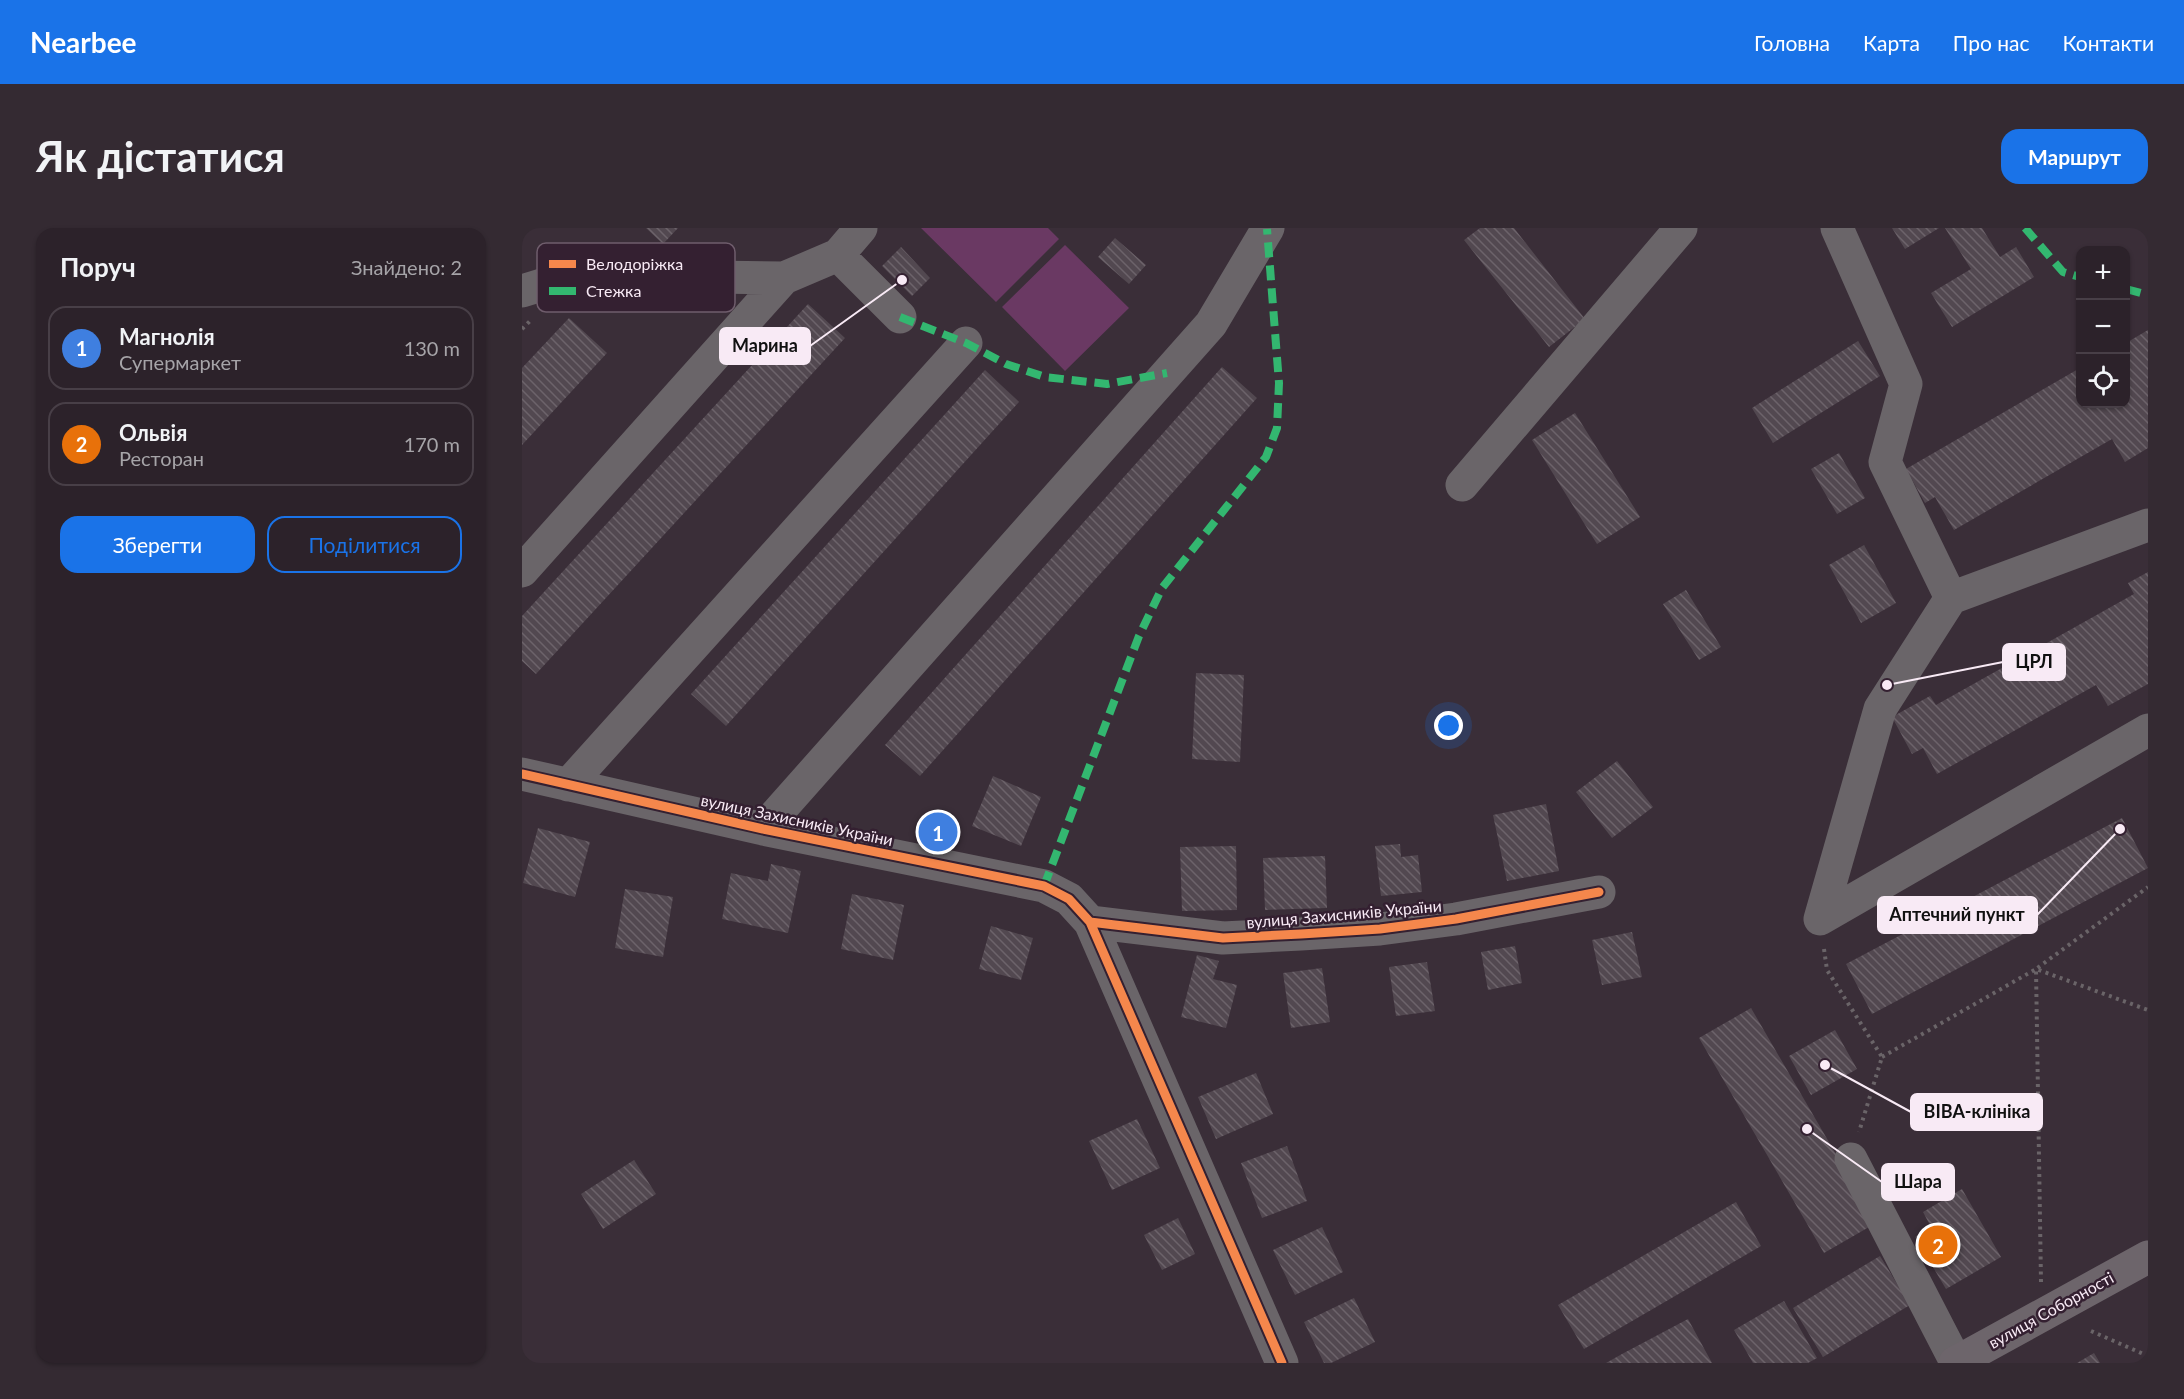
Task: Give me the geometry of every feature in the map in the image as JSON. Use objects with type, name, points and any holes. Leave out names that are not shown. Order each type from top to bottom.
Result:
[{"type":"main road","name":"вулиця Соборності","points":[[1955,1363],[2148,1257]]},
{"type":"street","points":[[735,277],[784,278],[838,255],[861,228]]},
{"type":"street","points":[[763,828],[1211,324],[1268,228]]},
{"type":"street","points":[[1462,484],[1682,228]]},
{"type":"street","points":[[1837,228],[1906,384],[1885,462],[1951,598]]},
{"type":"street","points":[[838,255],[900,317]]},
{"type":"street","points":[[522,571],[784,278]]},
{"type":"street","points":[[522,291],[537,286]]},
{"type":"street","points":[[568,785],[966,343]]},
{"type":"street","points":[[1820,919],[1880,709],[1951,598],[2148,525]]},
{"type":"street","points":[[1820,919],[2148,730]]},
{"type":"street","name":"вулиця Захисників України","points":[[522,774],[763,828],[1044,886],[1069,899],[1090,922],[1282,1363]]},
{"type":"street","name":"вулиця Захисників України","points":[[1090,922],[1223,938],[1302,934],[1380,929],[1456,919],[1599,892]]},
{"type":"street","points":[[1851,1159],[1955,1363]]},
{"type":"path","points":[[1851,1159],[1882,1057],[2036,969],[2148,887]]},
{"type":"path","points":[[1820,919],[1827,970],[1882,1057]]},
{"type":"path","points":[[2036,969],[2148,1010]]},
{"type":"path","points":[[2036,969],[2041,1315]]},
{"type":"path","points":[[2091,1331],[2148,1356]]},
{"type":"shaded area","points":[[921,228],[1048,228],[1059,239],[996,302]]},
{"type":"shaded area","points":[[1065,245],[1129,308],[1065,371],[1002,307]]},
{"type":"building","points":[[646,228],[678,228],[664,243]]},
{"type":"building","points":[[1480,228],[1514,228],[1585,319],[1549,347],[1464,240]]},
{"type":"building","points":[[1892,228],[1939,228],[1905,249]]},
{"type":"building","points":[[1945,228],[1982,228],[2000,257],[2016,247],[2034,277],[1952,327],[1931,293],[1971,269]]},
{"type":"building","points":[[1115,238],[1146,265],[1129,284],[1098,257]]},
{"type":"building","points":[[901,247],[930,278],[912,296],[882,266]]},
{"type":"building","points":[[808,304],[845,338],[536,674],[522,661],[522,616]]},
{"type":"building","points":[[569,318],[607,353],[522,445],[522,368]]},
{"type":"building","points":[[2148,330],[2148,448],[2125,462],[2112,439],[1954,530],[1935,497],[1925,503],[1906,469],[2076,370],[2076,408],[2130,408],[2130,341]]},
{"type":"building","points":[[1858,341],[1880,376],[1773,443],[1752,408]]},
{"type":"building","points":[[1222,367],[1257,398],[920,776],[885,745]]},
{"type":"building","points":[[985,370],[1019,402],[726,726],[691,694]]},
{"type":"building","points":[[1575,413],[1640,517],[1597,544],[1532,440]]},
{"type":"building","points":[[1839,453],[1865,498],[1837,514],[1811,469]]},
{"type":"building","points":[[1864,545],[1896,603],[1861,623],[1829,565]]},
{"type":"building","points":[[2148,572],[2148,684],[2108,706],[2096,685],[1937,774],[1923,748],[1912,754],[1892,717],[1930,696],[1936,705],[2134,594],[2128,583]]},
{"type":"building","points":[[1686,590],[1721,647],[1699,660],[1663,604]]},
{"type":"building","points":[[1196,673],[1244,675],[1240,762],[1192,759]]},
{"type":"building","points":[[1617,761],[1653,807],[1612,838],[1576,792]]},
{"type":"building","points":[[993,776],[1041,797],[1021,846],[972,826]]},
{"type":"building","points":[[1546,804],[1559,871],[1507,881],[1493,815]]},
{"type":"building","points":[[2122,818],[2148,868],[1872,1014],[1846,964]]},
{"type":"building","points":[[923,821],[955,827],[952,843],[920,837]]},
{"type":"building","points":[[538,828],[590,842],[575,897],[523,883]]},
{"type":"building","points":[[1400,844],[1401,857],[1418,855],[1422,892],[1381,896],[1375,846]]},
{"type":"building","points":[[1236,846],[1237,910],[1182,911],[1180,847]]},
{"type":"building","points":[[1325,856],[1327,908],[1265,910],[1263,858]]},
{"type":"building","points":[[771,864],[801,871],[788,933],[722,919],[731,873],[768,881]]},
{"type":"building","points":[[625,889],[673,897],[663,957],[615,948]]},
{"type":"building","points":[[852,894],[904,905],[893,960],[841,949]]},
{"type":"building","points":[[991,926],[1033,938],[1021,980],[979,969]]},
{"type":"building","points":[[1632,932],[1642,977],[1602,985],[1592,940]]},
{"type":"building","points":[[1515,946],[1522,983],[1488,990],[1481,952]]},
{"type":"building","points":[[1197,955],[1219,961],[1213,979],[1237,985],[1226,1028],[1181,1017]]},
{"type":"building","points":[[1427,962],[1435,1011],[1396,1016],[1389,967]]},
{"type":"building","points":[[1322,968],[1330,1022],[1291,1028],[1283,973]]},
{"type":"building","points":[[1751,1008],[1876,1223],[1824,1253],[1699,1038]]},
{"type":"building","points":[[1835,1030],[1857,1069],[1811,1095],[1789,1056]]},
{"type":"building","points":[[1256,1073],[1273,1114],[1216,1139],[1198,1097]]},
{"type":"building","points":[[1137,1119],[1160,1168],[1112,1190],[1089,1141]]},
{"type":"building","points":[[1287,1146],[1307,1201],[1262,1218],[1241,1163]]},
{"type":"building","points":[[634,1160],[656,1194],[603,1229],[581,1194]]},
{"type":"building","points":[[1962,1189],[2001,1257],[1946,1289],[1915,1237],[1931,1227],[1923,1212]]},
{"type":"building","points":[[1736,1202],[1761,1246],[1584,1349],[1558,1305]]},
{"type":"building","points":[[1178,1218],[1195,1254],[1162,1270],[1144,1235]]},
{"type":"building","points":[[1322,1227],[1343,1272],[1295,1295],[1273,1250]]},
{"type":"building","points":[[1880,1256],[1910,1305],[1823,1357],[1793,1308]]},
{"type":"building","points":[[1354,1298],[1375,1342],[1331,1363],[1324,1363],[1304,1322]]},
{"type":"building","points":[[1784,1301],[1817,1358],[1808,1363],[1753,1363],[1734,1330]]},
{"type":"building","points":[[1688,1319],[1712,1363],[1606,1363],[1622,1354]]},
{"type":"building","points":[[2094,1353],[2100,1363],[2077,1363]]},
{"type":"marked path","points":[[2025,228],[2063,272],[2076,276]]},
{"type":"marked path","points":[[1044,886],[1139,636],[1162,588],[1266,457],[1277,428],[1279,383],[1267,229]]},
{"type":"marked path","points":[[2130,290],[2148,295]]},
{"type":"marked path","points":[[900,317],[966,343],[1006,364],[1045,377],[1107,384],[1167,373]]},
{"type":"cycle path","points":[[522,774],[763,829],[1044,886],[1069,899],[1090,922],[1282,1363]]},
{"type":"cycle path","points":[[1090,922],[1223,938],[1301,934],[1380,929],[1456,919],[1599,892]]},
{"type":"place","name":"Марина","points":[[902,280]]},
{"type":"place","name":"ЦРЛ","points":[[1887,685]]},
{"type":"place","name":"Аптечний пункт","points":[[2120,829]]},
{"type":"place","name":"Магнолія","points":[[938,832]]},
{"type":"place","name":"ВІВА-клініка","points":[[1825,1065]]},
{"type":"place","name":"Шара","points":[[1807,1129]]},
{"type":"place","name":"Ольвія","points":[[1938,1245]]}]
